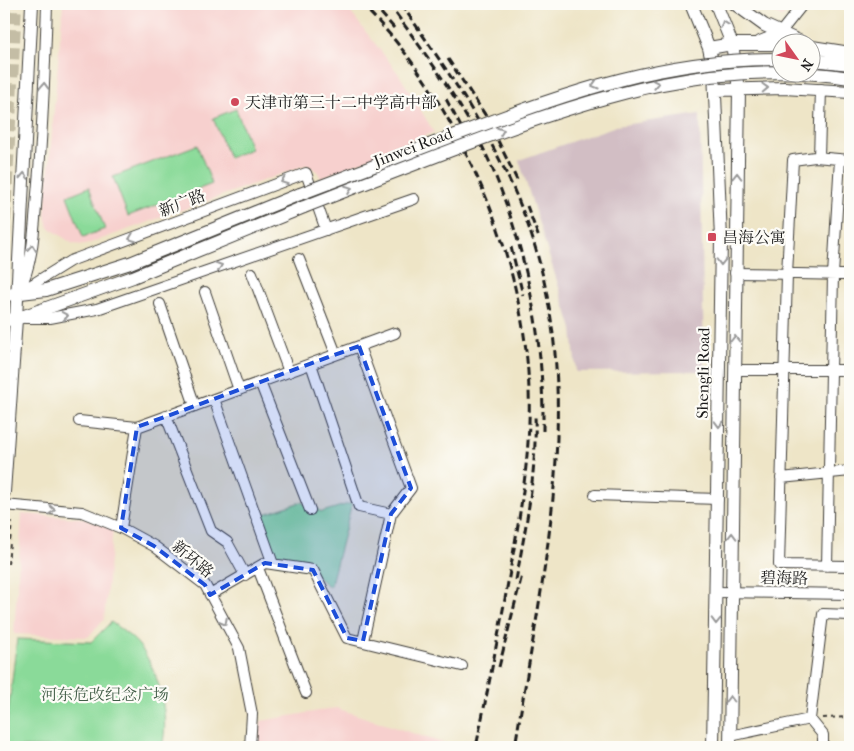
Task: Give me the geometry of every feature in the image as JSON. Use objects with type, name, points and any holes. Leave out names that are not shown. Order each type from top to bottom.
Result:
[{"type":"main road","points":[[4,492],[10,319],[17,294],[32,4]]},
{"type":"main road","name":"Shengli Road","points":[[691,4],[709,48],[716,90],[721,239],[713,747]]},
{"type":"main road","name":"Shengli Road","points":[[716,4],[732,44],[739,89],[730,742]]},
{"type":"main road","points":[[735,4],[773,32]]},
{"type":"main road","points":[[709,48],[772,40]]},
{"type":"main road","points":[[822,48],[850,52]]},
{"type":"main road","name":"Jinwei Road","points":[[4,295],[66,285],[130,263],[300,194],[538,104],[614,79],[704,63],[746,59],[772,59]]},
{"type":"main road","points":[[822,61],[850,64]]},
{"type":"main road","name":"Jinwei Road","points":[[10,319],[133,277],[304,207],[542,116],[640,87],[698,78],[749,73],[804,73],[850,78]]},
{"type":"main road","points":[[716,90],[821,89],[850,92]]},
{"type":"street","points":[[4,4],[4,11]]},
{"type":"street","points":[[17,294],[26,276],[34,236],[47,4]]},
{"type":"street","points":[[785,32],[803,4]]},
{"type":"street","points":[[819,157],[821,89]]},
{"type":"street","points":[[827,566],[833,275],[845,160],[819,157],[792,160],[786,274],[779,565],[827,566],[850,566]]},
{"type":"street","name":"新广路","points":[[17,294],[70,261],[306,173],[326,230]]},
{"type":"street","points":[[10,319],[50,318],[97,309],[414,199]]},
{"type":"street","points":[[299,259],[336,354]]},
{"type":"street","points":[[252,273],[289,372]]},
{"type":"street","points":[[735,273],[850,275]]},
{"type":"street","points":[[205,292],[239,390]]},
{"type":"street","points":[[160,304],[195,406]]},
{"type":"street","points":[[79,421],[137,427],[396,333]]},
{"type":"street","points":[[359,346],[411,488],[391,514],[363,642]]},
{"type":"street","points":[[311,364],[360,507],[391,514]]},
{"type":"street","points":[[735,370],[850,370]]},
{"type":"street","points":[[260,382],[310,510]]},
{"type":"street","points":[[214,399],[273,564]]},
{"type":"street","points":[[166,416],[210,530],[227,542],[245,575]]},
{"type":"street","points":[[121,528],[137,427]]},
{"type":"street","points":[[782,478],[850,472]]},
{"type":"street","points":[[595,495],[718,499]]},
{"type":"street","name":"新环路","points":[[4,506],[82,512],[121,528],[154,546],[205,585],[239,648],[252,714],[250,747]]},
{"type":"street","points":[[210,595],[265,563],[313,570],[347,638],[462,666]]},
{"type":"street","points":[[258,568],[306,693]]},
{"type":"street","name":"碧海路","points":[[716,592],[850,594]]},
{"type":"street","points":[[823,747],[823,734],[810,719],[823,614],[850,615]]},
{"type":"street","points":[[730,742],[810,719]]},
{"type":"path","points":[[8,564],[12,522]]},
{"type":"path","points":[[4,541],[10,542]]},
{"type":"path","points":[[810,719],[850,717]]},
{"type":"highlighted area","points":[[359,346],[411,488],[391,514],[363,641],[347,638],[313,570],[265,563],[210,595],[205,585],[154,546],[121,528],[137,427]]},
{"type":"shaded area","name":"天津市第三十二中学高中部","points":[[63,4],[344,4],[398,73],[434,132],[321,178],[317,171],[306,165],[85,245],[73,244],[48,227],[45,214]]},
{"type":"shaded area","points":[[754,4],[792,4],[782,17]]},
{"type":"shaded area","points":[[700,114],[704,371],[576,372],[572,329],[519,160],[616,126]]},
{"type":"shaded area","points":[[22,514],[81,518],[113,528],[104,620],[88,637],[14,634]]},
{"type":"shaded area","points":[[336,708],[455,747],[257,747],[261,721]]},
{"type":"green space","points":[[236,109],[251,149],[229,158],[213,118]]},
{"type":"green space","points":[[197,145],[212,184],[128,216],[113,177]]},
{"type":"green space","points":[[89,187],[105,229],[83,237],[67,196]]},
{"type":"green space","points":[[301,502],[322,512],[352,503],[330,587],[307,569],[274,563],[258,516]]},
{"type":"green space","name":"河东危改纪念广场","points":[[111,622],[138,644],[152,667],[161,693],[165,721],[162,747],[4,747],[17,639],[91,642]]},
{"type":"tunnel","points":[[4,239],[16,4]]},
{"type":"railway","points":[[361,4],[391,36],[418,70],[452,126],[476,174],[500,234],[517,295],[523,327],[529,390],[529,432],[525,475],[508,583],[476,747]]},
{"type":"railway","points":[[373,4],[394,28]]},
{"type":"railway","points":[[389,4],[432,64],[472,126],[493,170],[505,202],[516,234],[532,298],[541,364],[543,431]]},
{"type":"railway","points":[[401,4],[455,83],[503,166],[528,225],[546,289],[555,355],[557,420],[554,486],[547,551],[515,747]]},
{"type":"railway","points":[[448,59],[486,116],[517,180]]},
{"type":"railway","points":[[446,99],[466,136]]},
{"type":"railway","points":[[527,206],[539,238]]},
{"type":"railway","points":[[511,247],[523,295]]},
{"type":"railway","points":[[516,580],[533,478],[535,415]]},
{"type":"railway","points":[[499,667],[522,575]]},
{"type":"place","name":"天津市第三十二中学高中部","points":[[235,102]]},
{"type":"place","name":"昌海公寓","points":[[712,237]]}]
